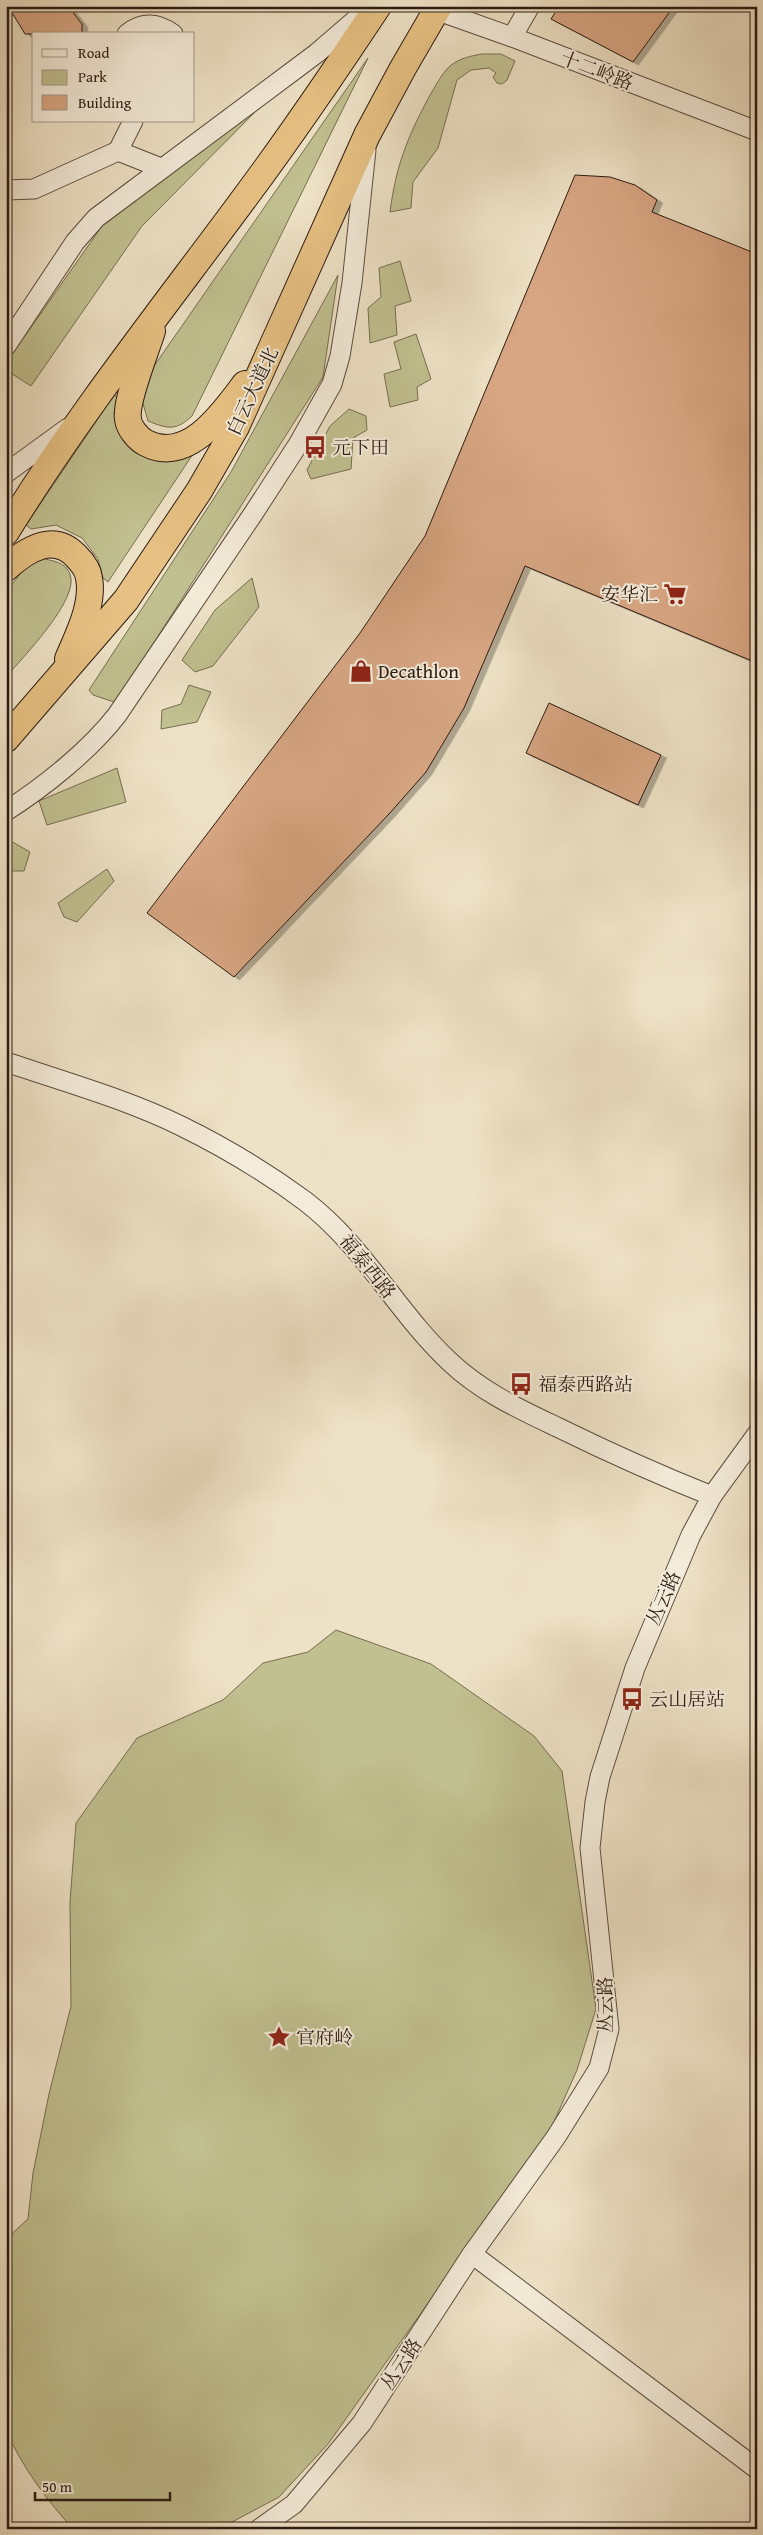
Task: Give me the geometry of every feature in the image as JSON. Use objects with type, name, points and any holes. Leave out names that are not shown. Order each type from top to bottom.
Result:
[{"type":"highway","points":[[6,532],[159,309],[282,146],[378,6]]},
{"type":"highway","name":"白云大道北","points":[[6,739],[126,600],[194,498],[236,427],[368,135],[437,8]]},
{"type":"highway","points":[[159,309],[128,407],[128,420],[140,440],[151,446],[171,448],[184,444],[208,429],[225,410],[274,344]]},
{"type":"highway","points":[[6,568],[30,550],[42,544],[56,544],[69,549],[85,566],[90,579],[86,610],[61,676]]},
{"type":"street","points":[[6,346],[75,242],[103,212],[330,42],[370,6]]},
{"type":"street","points":[[512,37],[530,6]]},
{"type":"street","name":"十二岭路","points":[[437,8],[757,132]]},
{"type":"street","points":[[131,32],[143,25],[154,24],[169,32]]},
{"type":"street","points":[[6,190],[34,189],[118,150],[132,122]]},
{"type":"street","points":[[6,811],[71,762],[118,715],[253,514],[321,406],[332,384],[346,324],[368,135]]},
{"type":"street","points":[[118,150],[162,168]]},
{"type":"street","points":[[6,474],[82,419]]},
{"type":"street","name":"福泰西路","points":[[6,1062],[156,1115],[182,1127],[261,1172],[304,1201],[333,1224],[355,1247],[416,1326],[450,1362],[477,1384],[510,1404],[630,1463],[712,1496]]},
{"type":"street","name":"丛云路","points":[[260,2529],[294,2504],[362,2423],[472,2254],[556,2137],[599,2068],[609,2029],[590,1848],[595,1802],[606,1756],[635,1668],[691,1535],[712,1496],[757,1434]]},
{"type":"street","points":[[472,2254],[757,2469]]},
{"type":"green space","points":[[482,54],[501,54],[515,61],[507,80],[502,84],[497,83],[493,77],[496,73],[489,68],[471,70],[457,80],[438,148],[413,182],[411,208],[390,212],[399,166],[414,126],[429,97],[444,72],[450,66],[466,58]]},
{"type":"green space","points":[[368,58],[192,416],[181,424],[172,427],[161,426],[148,421],[142,400],[152,369]]},
{"type":"green space","points":[[262,105],[142,226],[31,386],[6,370],[6,363],[102,226]]},
{"type":"green space","points":[[400,261],[411,301],[395,306],[397,335],[370,343],[368,308],[381,297],[379,268]]},
{"type":"green space","points":[[338,275],[323,377],[122,693],[114,702],[93,695],[89,690],[231,472]]},
{"type":"green space","points":[[416,334],[431,379],[417,387],[418,400],[390,407],[384,374],[401,369],[394,342]]},
{"type":"green space","points":[[114,395],[119,398],[114,413],[117,429],[195,451],[108,582],[103,578],[98,559],[82,538],[56,525],[31,529],[26,525]]},
{"type":"green space","points":[[349,409],[366,416],[367,430],[353,438],[351,469],[311,479],[307,470],[330,426]]},
{"type":"green space","points":[[45,559],[59,563],[68,570],[71,585],[67,598],[48,627],[6,677],[6,592],[27,565]]},
{"type":"green space","points":[[252,578],[259,607],[213,666],[195,672],[182,660],[215,610]]},
{"type":"green space","points":[[189,685],[211,692],[197,722],[161,729],[162,710],[181,704]]},
{"type":"green space","points":[[117,768],[126,802],[47,825],[39,801]]},
{"type":"green space","points":[[6,833],[11,841],[30,852],[24,871],[6,871]]},
{"type":"green space","points":[[107,869],[114,881],[77,922],[64,917],[58,903]]},
{"type":"green space","points":[[336,1630],[431,1664],[534,1736],[562,1771],[596,2009],[577,2070],[549,2133],[328,2444],[279,2497],[219,2529],[73,2529],[35,2482],[19,2457],[6,2430],[6,2239],[28,2219],[33,2173],[49,2094],[71,2006],[70,1902],[76,1823],[137,1738],[223,1700],[263,1663],[308,1652]]},
{"type":"building","points":[[8,6],[68,6],[82,24],[82,32],[32,32],[32,34],[25,34]]},
{"type":"building","points":[[559,6],[674,6],[633,62],[551,19]]},
{"type":"building","name":"安华汇","points":[[575,175],[610,177],[635,185],[657,200],[652,212],[757,254],[757,647],[752,661],[525,566],[464,708],[426,772],[389,814],[234,977],[147,913],[360,633],[425,536]]},
{"type":"building","points":[[549,703],[661,755],[638,805],[526,753]]},
{"type":"place","name":"元下田","points":[[315,447]]},
{"type":"place","name":"安华汇","points":[[675,594]]},
{"type":"place","name":"Decathlon","points":[[361,671]]},
{"type":"place","name":"福泰西路站","points":[[521,1384]]},
{"type":"place","name":"云山居站","points":[[632,1699]]},
{"type":"place","name":"官府岭","points":[[279,2037]]}]
